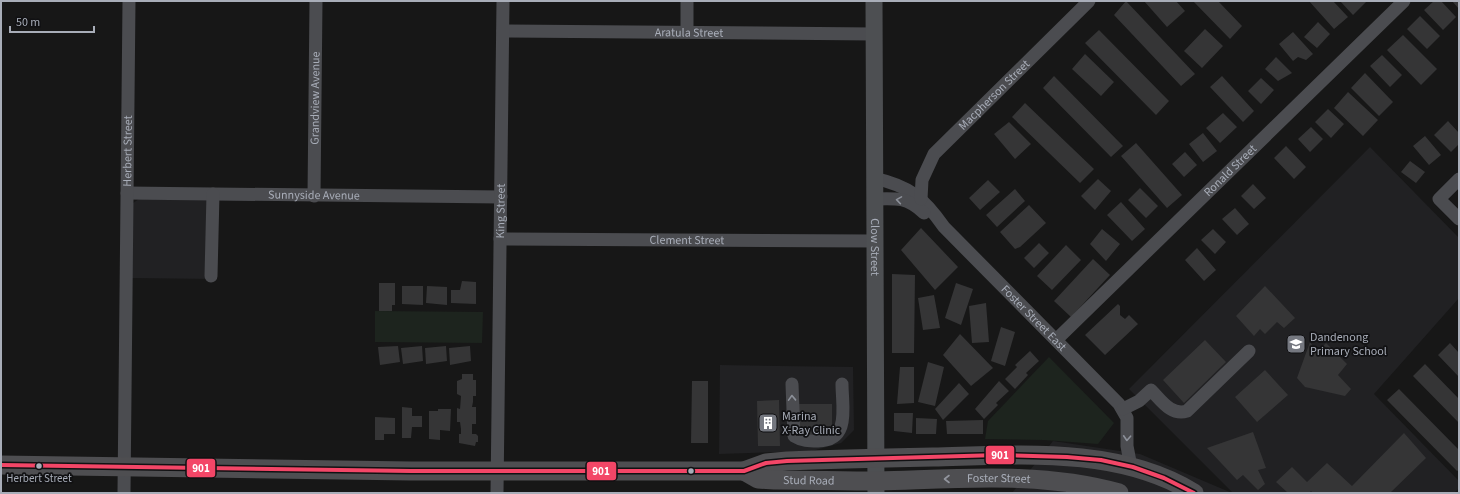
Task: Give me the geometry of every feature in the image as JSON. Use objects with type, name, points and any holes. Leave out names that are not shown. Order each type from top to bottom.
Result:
[{"type":"highway","name":"Foster Street","points":[[876,459],[1008,455],[1048,456],[1096,460],[1131,468],[1166,479],[1194,493]]},
{"type":"highway","name":"Stud Road","points":[[1,465],[497,471],[744,471],[766,463],[876,459]]},
{"type":"highway","name":"Stud Road","points":[[744,471],[758,479],[876,487]]},
{"type":"highway","name":"Foster Street","points":[[876,487],[926,479],[1013,479],[1056,481],[1098,487],[1119,493]]},
{"type":"highway","points":[[903,493],[915,489],[926,479]]},
{"type":"main road","name":"Clow Street","points":[[874,1],[876,487]]},
{"type":"street","name":"Herbert Street","points":[[124,493],[129,1]]},
{"type":"street","name":"Grandview Avenue","points":[[314,196],[316,1]]},
{"type":"street","name":"King Street","points":[[497,493],[503,1]]},
{"type":"street","points":[[687,1],[687,32]]},
{"type":"street","name":"Macpherson Street","points":[[920,199],[922,180],[934,154],[1089,1]]},
{"type":"street","name":"Ronald Street","points":[[1056,340],[1404,1]]},
{"type":"street","name":"Aratula Street","points":[[503,31],[874,34]]},
{"type":"street","name":"Foster Street East","points":[[874,178],[904,187],[920,199],[937,216],[944,227]]},
{"type":"street","points":[[1459,179],[1439,199],[1459,219]]},
{"type":"street","name":"Sunnyside Avenue","points":[[127,193],[501,197]]},
{"type":"street","points":[[211,276],[213,194]]},
{"type":"street","name":"Foster Street East","points":[[874,198],[908,201],[944,227],[1123,409]]},
{"type":"street","name":"Clement Street","points":[[500,240],[874,241]]},
{"type":"street","points":[[1131,468],[1127,446],[1127,418],[1123,409],[1139,401],[1151,390],[1172,411],[1187,411],[1249,351]]},
{"type":"street","points":[[792,384],[794,436],[801,440],[827,440],[837,435],[842,426],[842,384]]},
{"type":"shaded area","name":"Dandenong Primary School","points":[[1370,147],[1459,238],[1459,298],[1374,394],[1459,481],[1459,488],[1454,493],[1233,493],[1129,389]]},
{"type":"shaded area","points":[[139,199],[216,200],[215,279],[132,278],[133,203]]},
{"type":"shaded area","points":[[375,311],[483,312],[482,343],[375,342]]},
{"type":"shaded area","points":[[1049,357],[1114,423],[1098,444],[1044,440],[985,439],[988,421]]},
{"type":"shaded area","points":[[720,365],[853,367],[854,430],[841,443],[812,451],[719,454]]},
{"type":"shaded area","points":[[1053,441],[1140,454],[1232,493],[1012,493]]},
{"type":"building","points":[[1126,1],[1195,74],[1181,86],[1114,15]]},
{"type":"building","points":[[1144,1],[1176,1],[1185,11],[1167,27]]},
{"type":"building","points":[[1193,1],[1218,1],[1242,26],[1230,39]]},
{"type":"building","points":[[1309,1],[1333,1],[1348,17],[1334,29]]},
{"type":"building","points":[[1340,1],[1367,1],[1353,15]]},
{"type":"building","points":[[1434,1],[1441,1],[1456,17],[1443,30],[1424,10]]},
{"type":"building","points":[[1452,1],[1459,1],[1459,9]]},
{"type":"building","points":[[1420,16],[1440,36],[1427,49],[1407,29]]},
{"type":"building","points":[[1318,22],[1330,34],[1317,48],[1304,37]]},
{"type":"building","points":[[1205,29],[1223,46],[1202,68],[1184,51]]},
{"type":"building","points":[[1099,30],[1169,101],[1156,115],[1085,43]]},
{"type":"building","points":[[1293,32],[1313,54],[1306,60],[1298,57],[1293,61],[1279,44]]},
{"type":"building","points":[[1403,35],[1437,69],[1421,85],[1387,50]]},
{"type":"building","points":[[1085,54],[1114,82],[1101,96],[1072,69]]},
{"type":"building","points":[[1382,55],[1402,75],[1390,87],[1370,66]]},
{"type":"building","points":[[1276,57],[1292,73],[1278,81],[1265,69]]},
{"type":"building","points":[[1365,73],[1393,102],[1379,116],[1351,88]]},
{"type":"building","points":[[1054,76],[1123,146],[1111,157],[1043,88]]},
{"type":"building","points":[[1222,76],[1254,111],[1243,122],[1210,87]]},
{"type":"building","points":[[1261,78],[1274,90],[1261,104],[1248,91]]},
{"type":"building","points":[[1348,92],[1378,120],[1363,136],[1334,108]]},
{"type":"building","points":[[1025,103],[1094,169],[1080,183],[1012,117]]},
{"type":"building","points":[[1328,109],[1344,124],[1331,138],[1315,122]]},
{"type":"building","points":[[1223,113],[1237,127],[1220,143],[1206,128]]},
{"type":"building","points":[[1448,121],[1459,133],[1459,144],[1451,152],[1434,135]]},
{"type":"building","points":[[1009,122],[1031,144],[1015,159],[994,134]]},
{"type":"building","points":[[1311,127],[1323,139],[1310,152],[1298,139]]},
{"type":"building","points":[[1203,133],[1217,151],[1203,162],[1189,144]]},
{"type":"building","points":[[1425,136],[1441,155],[1429,165],[1413,146]]},
{"type":"building","points":[[1136,143],[1182,195],[1167,208],[1121,156]]},
{"type":"building","points":[[1286,146],[1306,167],[1294,179],[1274,158]]},
{"type":"building","points":[[1185,152],[1197,165],[1184,177],[1172,164]]},
{"type":"building","points":[[1410,161],[1425,172],[1416,183],[1401,172]]},
{"type":"building","points":[[1098,179],[1111,191],[1095,210],[1081,196]]},
{"type":"building","points":[[988,180],[1000,192],[980,210],[969,198]]},
{"type":"building","points":[[1253,184],[1266,198],[1254,209],[1241,196]]},
{"type":"building","points":[[1140,188],[1158,206],[1146,218],[1128,200]]},
{"type":"building","points":[[1015,189],[1025,201],[997,227],[986,215]]},
{"type":"building","points":[[1121,202],[1145,229],[1132,241],[1107,215]]},
{"type":"building","points":[[1029,205],[1046,223],[1020,247],[1015,249],[1000,232]]},
{"type":"building","points":[[1235,208],[1249,224],[1237,235],[1222,219]]},
{"type":"building","points":[[921,228],[958,267],[935,290],[901,250]]},
{"type":"building","points":[[1102,229],[1120,244],[1106,261],[1090,244]]},
{"type":"building","points":[[1213,229],[1226,242],[1215,254],[1201,240]]},
{"type":"building","points":[[1039,243],[1049,253],[1034,268],[1024,258]]},
{"type":"building","points":[[1066,245],[1081,260],[1052,290],[1037,276]]},
{"type":"building","points":[[1197,248],[1216,270],[1204,281],[1185,260]]},
{"type":"building","points":[[1093,259],[1110,275],[1071,317],[1054,301]]},
{"type":"building","points":[[892,274],[915,275],[914,353],[892,353]]},
{"type":"building","points":[[462,281],[476,282],[476,304],[451,303],[451,290],[460,290]]},
{"type":"building","points":[[379,283],[395,283],[395,305],[392,305],[392,311],[379,311]]},
{"type":"building","points":[[956,283],[973,289],[961,325],[945,318]]},
{"type":"building","points":[[402,286],[423,286],[423,305],[402,304]]},
{"type":"building","points":[[427,286],[447,287],[447,305],[426,303]]},
{"type":"building","points":[[1265,286],[1295,318],[1284,328],[1277,322],[1265,334],[1260,329],[1254,336],[1236,316]]},
{"type":"building","points":[[934,295],[940,328],[923,330],[918,298]]},
{"type":"building","points":[[986,303],[989,342],[972,343],[969,306]]},
{"type":"building","points":[[1118,304],[1120,306],[1120,315],[1125,319],[1129,315],[1138,324],[1105,355],[1085,335]]},
{"type":"building","points":[[1001,327],[1015,332],[1005,366],[991,361]]},
{"type":"building","points":[[960,334],[993,368],[971,386],[943,355]]},
{"type":"building","points":[[1205,340],[1226,362],[1184,403],[1163,380]]},
{"type":"building","points":[[1310,342],[1317,352],[1326,343],[1347,364],[1338,375],[1351,389],[1345,396],[1305,387],[1297,378]]},
{"type":"building","points":[[1450,343],[1459,353],[1459,377],[1438,355]]},
{"type":"building","points":[[398,346],[400,362],[380,365],[378,347]]},
{"type":"building","points":[[422,346],[423,361],[403,364],[401,348]]},
{"type":"building","points":[[446,346],[447,361],[426,364],[425,348]]},
{"type":"building","points":[[470,346],[471,361],[450,365],[449,348]]},
{"type":"building","points":[[1030,351],[1039,361],[1026,373],[1028,375],[1015,389],[1005,379],[1017,367],[1015,365]]},
{"type":"building","points":[[928,362],[944,367],[935,406],[918,402]]},
{"type":"building","points":[[1425,364],[1459,399],[1459,423],[1413,376]]},
{"type":"building","points":[[900,367],[914,367],[914,403],[897,404]]},
{"type":"building","points":[[1265,370],[1288,395],[1257,422],[1235,397]]},
{"type":"building","points":[[462,374],[473,374],[473,380],[476,380],[476,396],[473,396],[472,407],[476,407],[476,424],[472,424],[472,434],[476,434],[478,436],[478,442],[476,442],[475,446],[459,443],[459,434],[461,434],[461,429],[460,422],[457,422],[457,408],[460,409],[461,396],[457,394],[457,381],[462,379]]},
{"type":"building","points":[[692,381],[708,381],[708,443],[691,443]]},
{"type":"building","points":[[999,381],[1009,391],[996,403],[998,405],[984,419],[975,409]]},
{"type":"building","points":[[959,383],[969,394],[943,420],[935,409]]},
{"type":"building","points":[[1399,389],[1459,450],[1459,470],[1457,471],[1387,400]]},
{"type":"building","name":"Marina X-Ray Clinic","points":[[779,400],[780,446],[758,446],[757,401]]},
{"type":"building","points":[[798,404],[832,404],[832,434],[799,435]]},
{"type":"building","points":[[402,407],[412,408],[412,416],[422,416],[422,427],[412,427],[411,438],[402,438]]},
{"type":"building","points":[[438,409],[451,409],[450,431],[440,430],[440,440],[429,439],[429,411],[438,411]]},
{"type":"building","points":[[894,413],[913,413],[912,433],[894,431]]},
{"type":"building","points":[[375,417],[395,418],[395,434],[384,434],[384,440],[375,440]]},
{"type":"building","points":[[916,418],[937,419],[936,434],[916,434]]},
{"type":"building","points":[[983,420],[983,434],[947,434],[946,421]]},
{"type":"building","points":[[1253,432],[1266,468],[1258,470],[1265,484],[1258,490],[1243,475],[1237,480],[1207,448]]},
{"type":"building","points":[[1404,433],[1426,458],[1390,493],[1313,493],[1311,491],[1309,493],[1288,493],[1276,482],[1292,467],[1307,482],[1327,463],[1352,486]]},
{"type":"transit line","name":"901","points":[[1,465],[411,471],[744,471],[766,463],[787,461],[999,455],[1067,457],[1101,460],[1133,467],[1164,478],[1194,493]]},
{"type":"place","name":"Dandenong Primary School","points":[[1296,344]]},
{"type":"place","name":"Marina X-Ray Clinic","points":[[768,423]]},
{"type":"place","name":"Herbert Street","points":[[39,466]]}]
